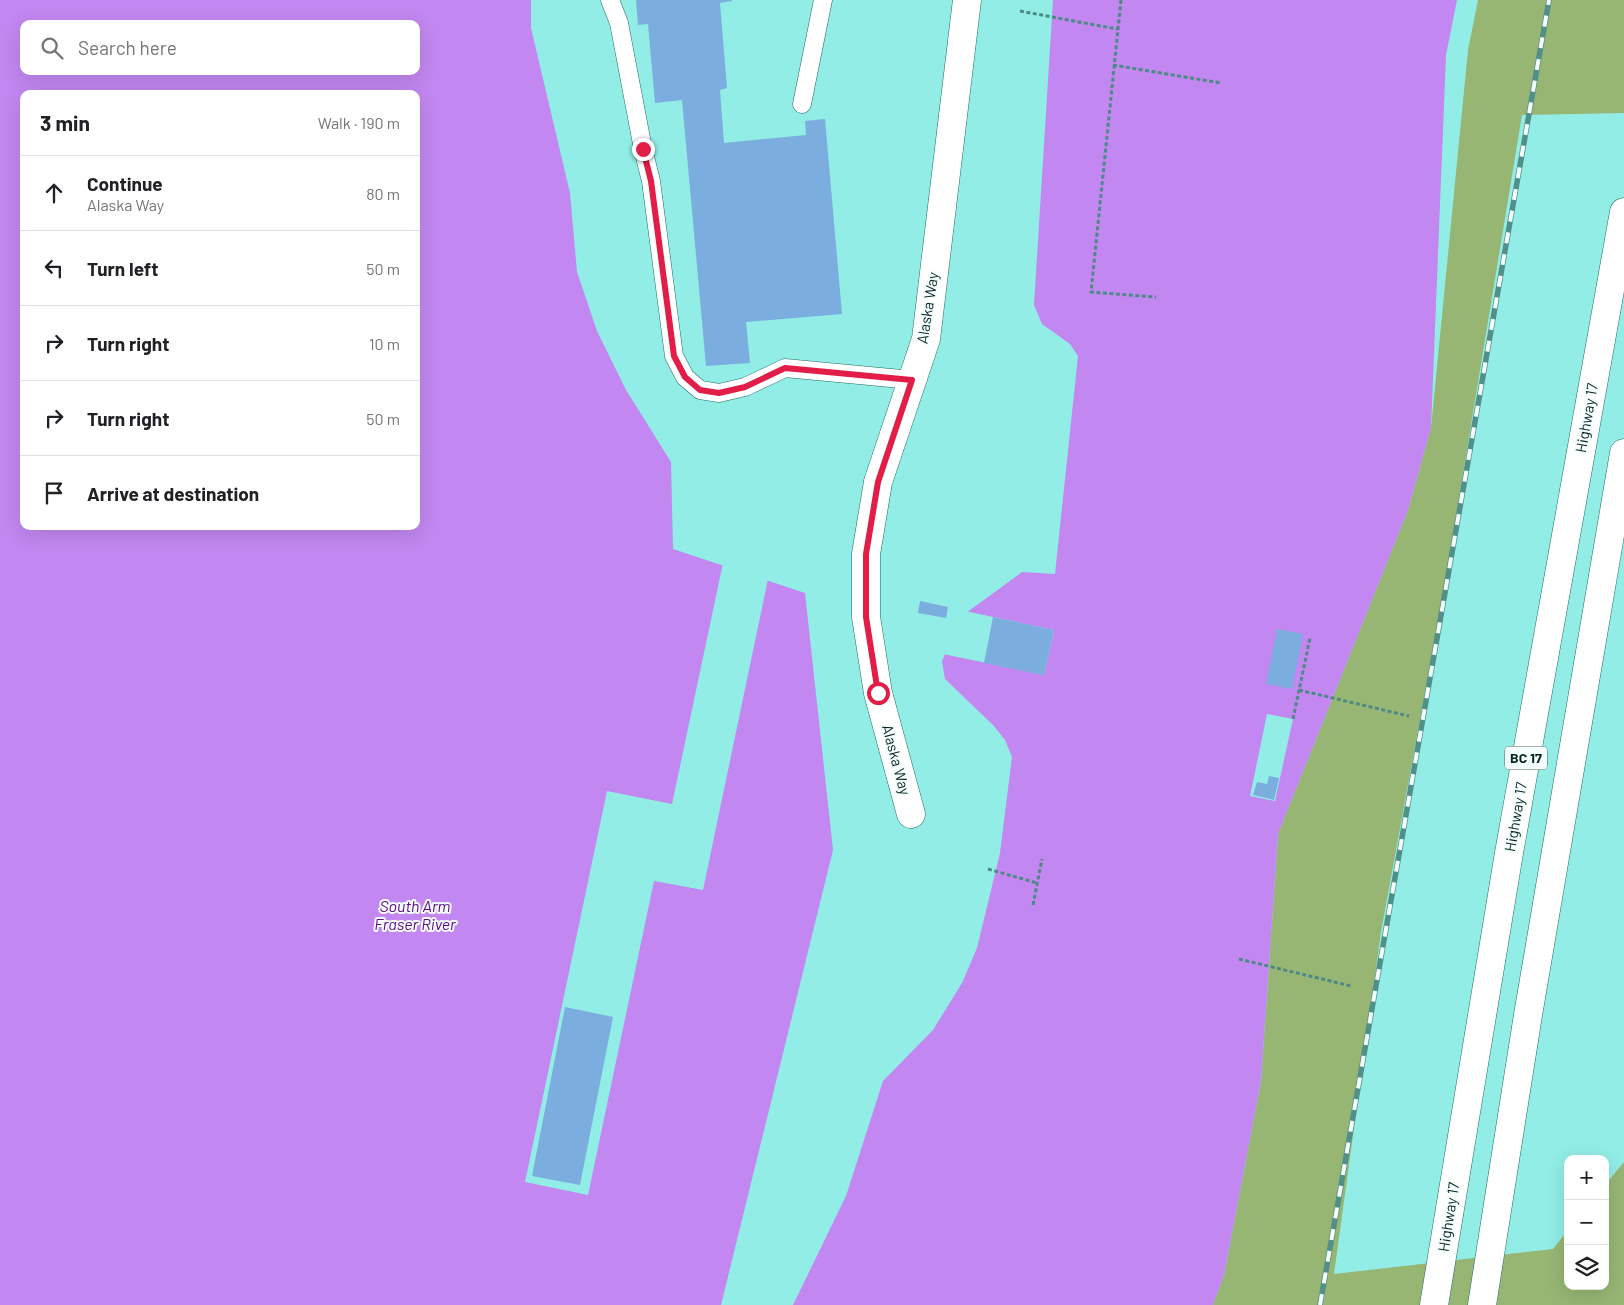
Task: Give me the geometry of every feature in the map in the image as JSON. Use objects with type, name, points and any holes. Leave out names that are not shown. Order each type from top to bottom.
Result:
[{"type":"main road","name":"Alaska Way","points":[[911,814],[878,693],[866,617],[866,554],[878,482],[926,339],[967,0]]},
{"type":"main road","name":"Highway 17","points":[[1434,1305],[1509,853],[1624,212]]},
{"type":"main road","name":"BC 17","points":[[1482,1305],[1528,1015],[1624,452]]},
{"type":"lane","points":[[610,0],[619,23],[651,181],[674,356],[685,377],[700,390],[719,393],[745,387],[785,368],[912,380]]},
{"type":"lane","points":[[802,104],[823,0]]},
{"type":"path","points":[[1120,0],[1091,292],[1156,298]]},
{"type":"path","points":[[1020,11],[1117,29]]},
{"type":"path","points":[[1113,66],[1221,83]]},
{"type":"path","points":[[1293,719],[1310,638]]},
{"type":"path","points":[[1299,690],[1409,716]]},
{"type":"path","points":[[1032,905],[1042,859]]},
{"type":"path","points":[[988,869],[1037,883]]},
{"type":"path","points":[[1239,959],[1351,986]]},
{"type":"green space","points":[[1478,0],[1624,0],[1624,113],[1522,115],[1446,577],[1381,932],[1334,1274],[1553,1249],[1564,1235],[1564,1290],[1609,1290],[1609,1180],[1624,1162],[1624,1305],[1213,1305],[1224,1275],[1261,1081],[1278,834],[1408,510],[1431,428],[1468,50]]},
{"type":"water","name":"South Arm Fraser River","points":[[0,0],[531,0],[531,28],[570,193],[577,272],[597,331],[626,390],[671,462],[673,549],[805,593],[833,850],[721,1305],[0,1305]]},
{"type":"water","points":[[1053,0],[1457,0],[1446,55],[1431,428],[1408,510],[1278,834],[1261,1081],[1224,1275],[1213,1305],[793,1305],[846,1196],[883,1081],[933,1030],[962,983],[977,948],[1000,853],[1012,757],[1005,740],[994,726],[945,679],[942,661],[962,616],[1022,572],[1055,574],[1078,356],[1070,344],[1042,324],[1034,305]]},
{"type":"pier","points":[[723,563],[768,579],[703,890],[654,881],[588,1195],[525,1182],[607,791],[672,804]]},
{"type":"pier","points":[[965,611],[1054,630],[1044,675],[943,654],[960,615]]},
{"type":"pier","points":[[1267,714],[1293,719],[1275,801],[1250,796]]},
{"type":"building","points":[[636,0],[732,0],[720,3],[727,88],[720,90],[724,143],[806,135],[805,121],[825,119],[842,314],[746,322],[750,363],[706,366],[682,100],[655,103],[648,24],[638,25]]},
{"type":"building","points":[[920,601],[948,607],[946,618],[918,613]]},
{"type":"building","points":[[993,617],[1054,630],[1044,675],[984,663]]},
{"type":"building","points":[[1277,629],[1303,634],[1292,689],[1266,684]]},
{"type":"building","points":[[1269,776],[1279,778],[1274,800],[1253,795],[1257,782],[1267,784]]},
{"type":"building","points":[[565,1007],[613,1017],[580,1185],[532,1176]]},
{"type":"railway","points":[[1320,1305],[1549,0]]},
{"type":"route","points":[[643,149],[651,181],[674,356],[685,377],[700,390],[719,393],[745,387],[785,368],[912,380],[878,482],[866,554],[866,617],[878,693]]}]
